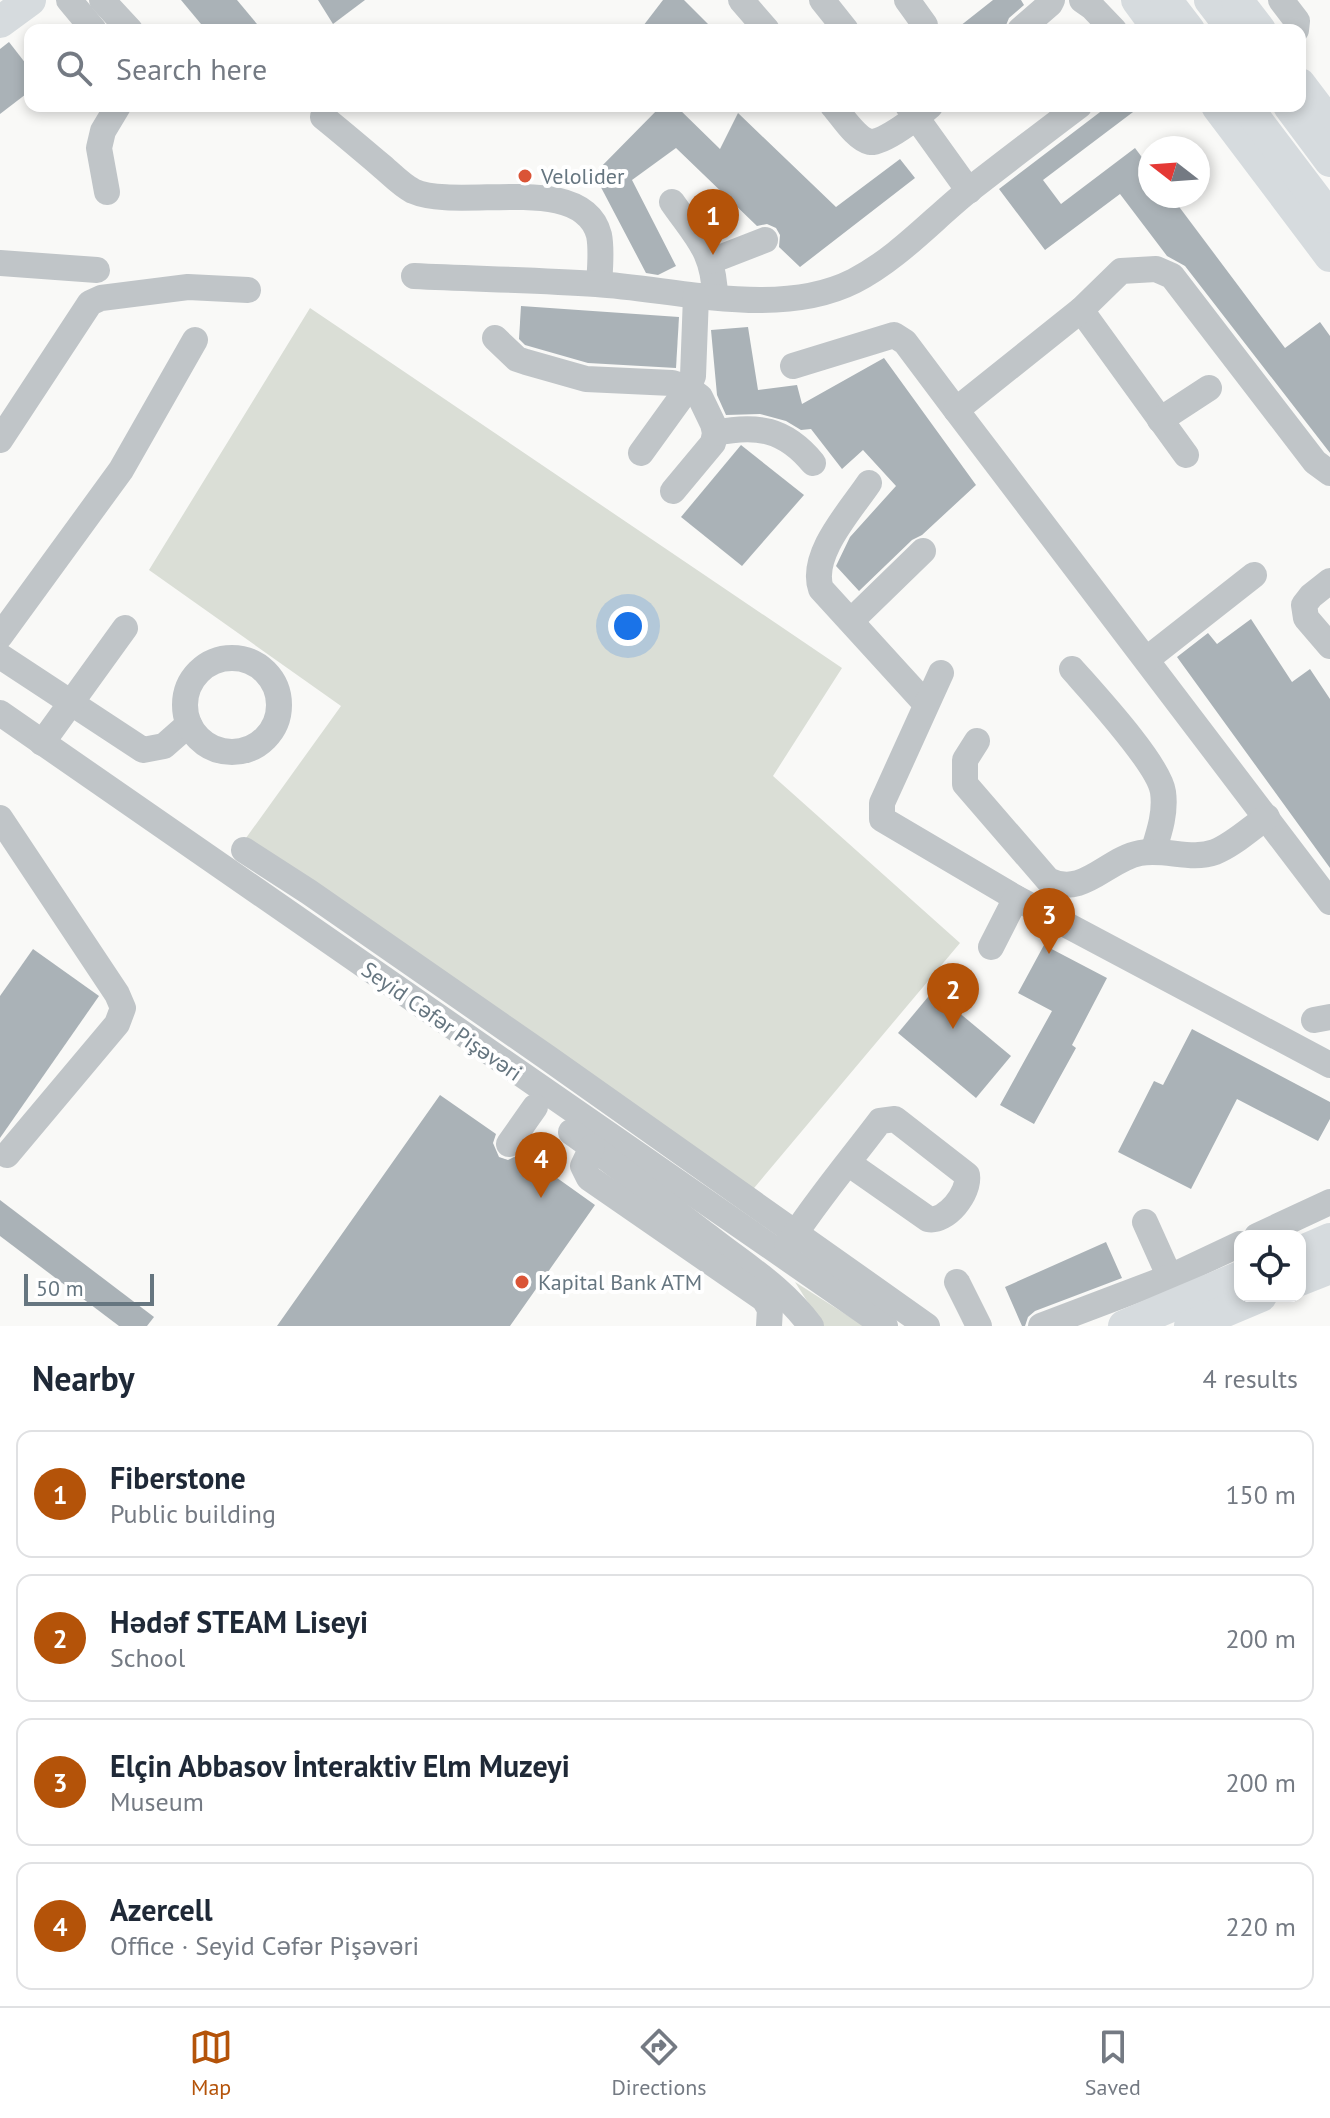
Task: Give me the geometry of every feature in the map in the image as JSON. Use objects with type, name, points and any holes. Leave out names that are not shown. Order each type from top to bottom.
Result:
[{"type":"main road","points":[[0,22],[30,0]]},
{"type":"main road","points":[[1137,0],[1155,24]]},
{"type":"main road","points":[[1166,0],[1184,24]]},
{"type":"main road","points":[[1210,0],[1249,23]]},
{"type":"main road","points":[[1306,92],[1330,124]]},
{"type":"main road","points":[[1222,112],[1330,256]]},
{"type":"main road","points":[[1251,112],[1330,217]]},
{"type":"main road","points":[[1293,112],[1330,161]]},
{"type":"main road","points":[[1306,1249],[1330,1239]]},
{"type":"main road","points":[[1306,1278],[1330,1268]]},
{"type":"main road","points":[[1196,1309],[1234,1281]]},
{"type":"main road","points":[[1124,1326],[1234,1301]]},
{"type":"street","points":[[69,0],[89,24]]},
{"type":"street","points":[[102,0],[124,24]]},
{"type":"street","points":[[741,0],[762,24]]},
{"type":"street","points":[[822,0],[841,24]]},
{"type":"street","points":[[907,0],[924,24]]},
{"type":"street","points":[[1027,24],[1053,0]]},
{"type":"street","points":[[1082,0],[1108,24]]},
{"type":"street","points":[[1281,0],[1297,24]]},
{"type":"street","points":[[107,192],[99,148],[103,131],[114,112]]},
{"type":"street","points":[[838,112],[861,137],[871,142],[879,141],[915,112]]},
{"type":"street","points":[[919,112],[969,191]]},
{"type":"street","points":[[414,276],[599,284],[705,297],[781,299],[851,283],[880,266],[969,191],[1071,112]]},
{"type":"street","points":[[323,117],[412,191],[431,196],[467,198],[531,197],[574,205],[589,215],[599,235],[599,284]]},
{"type":"street","points":[[641,453],[688,388],[695,363],[711,261],[672,202]]},
{"type":"street","points":[[711,261],[765,240]]},
{"type":"street","points":[[0,263],[97,270]]},
{"type":"street","points":[[956,410],[1081,310],[1121,271],[1156,269],[1172,276],[1315,462],[1330,473]]},
{"type":"street","points":[[0,440],[90,303],[101,298],[188,287],[248,290]]},
{"type":"street","points":[[1081,310],[1186,455]]},
{"type":"street","points":[[793,366],[894,335],[905,342],[1330,902]]},
{"type":"street","points":[[495,338],[517,359],[586,379],[672,383],[688,388],[700,397],[715,433],[713,443],[673,491]]},
{"type":"street","points":[[0,636],[121,470],[195,340]]},
{"type":"street","points":[[1160,420],[1209,388]]},
{"type":"street","points":[[715,433],[734,429],[766,431],[789,439],[813,463]]},
{"type":"street","points":[[869,483],[819,563],[818,579],[821,589],[925,703]]},
{"type":"street","points":[[852,620],[923,551]]},
{"type":"street","points":[[1147,659],[1254,575]]},
{"type":"street","points":[[1330,581],[1304,605],[1306,618],[1330,646]]},
{"type":"street","points":[[42,743],[125,628]]},
{"type":"street","points":[[0,656],[143,750],[164,746],[189,724]]},
{"type":"street","points":[[1072,669],[1156,773],[1163,789],[1164,806],[1153,852]]},
{"type":"street","points":[[941,673],[882,803],[882,819],[1016,898],[1330,1065]]},
{"type":"street","name":"Seyid Cəfər Pişəvəri","points":[[0,713],[292,917],[718,1228],[791,1300],[811,1326]]},
{"type":"street","name":"Seyid Cəfər Pişəvəri","points":[[0,734],[592,1147],[718,1228],[788,1244],[885,1326]]},
{"type":"street","points":[[977,741],[965,760],[965,784],[1048,880],[1057,885],[1078,884],[1131,856],[1153,852],[1194,855],[1218,851],[1267,817]]},
{"type":"street","points":[[0,818],[117,994],[123,1008],[117,1024],[7,1155]]},
{"type":"street","points":[[244,850],[309,892],[788,1244],[927,1326]]},
{"type":"street","points":[[292,917],[309,892]]},
{"type":"street","points":[[991,947],[1016,898]]},
{"type":"street","points":[[509,1144],[535,1107]]},
{"type":"street","points":[[592,1147],[583,1166],[589,1178],[764,1299],[770,1309],[769,1326]]},
{"type":"street","points":[[788,1244],[848,1163]]},
{"type":"street","points":[[1270,1230],[1330,1202]]},
{"type":"street","points":[[1145,1222],[1196,1309]]},
{"type":"street","points":[[1041,1326],[1196,1309],[1234,1253]]},
{"type":"street","points":[[957,1282],[979,1326]]},
{"type":"shaded area","points":[[310,308],[842,668],[773,776],[960,943],[749,1194],[246,838],[341,706],[149,570]]},
{"type":"shaded area","points":[[795,1282],[864,1326],[823,1326]]},
{"type":"building","points":[[181,0],[237,0],[257,24],[201,24]]},
{"type":"building","points":[[318,0],[365,0],[333,24]]},
{"type":"building","points":[[663,0],[684,0],[708,24],[645,24]]},
{"type":"building","points":[[993,0],[1021,0],[1024,5],[1006,24],[963,24]]},
{"type":"building","points":[[9,42],[24,61],[24,96],[0,114],[0,49]]},
{"type":"building","points":[[655,112],[682,112],[720,149],[738,113],[836,207],[900,159],[915,178],[800,267],[779,247],[780,235],[776,228],[767,224],[757,226],[676,148],[632,180],[676,266],[658,275],[646,273],[594,174]]},
{"type":"building","points":[[1100,112],[1133,112],[1043,180],[1061,204],[1135,148],[1138,152],[1138,208],[1180,208],[1285,348],[1320,322],[1330,336],[1330,453],[1185,266],[1167,256],[1120,194],[1045,250],[999,189]]},
{"type":"building","points":[[521,306],[679,317],[676,368],[588,363],[525,345],[519,339]]},
{"type":"building","points":[[748,327],[758,390],[797,385],[802,404],[884,358],[976,485],[859,591],[836,566],[850,537],[896,486],[863,450],[842,469],[811,429],[801,430],[786,421],[760,414],[726,415],[717,395],[711,330]]},
{"type":"building","points":[[741,445],[804,495],[742,566],[681,517]]},
{"type":"building","points":[[1251,619],[1292,682],[1310,669],[1330,699],[1330,868],[1177,657],[1208,633],[1217,644]]},
{"type":"building","points":[[1044,945],[1107,978],[1072,1045],[1076,1048],[1034,1124],[1000,1105],[1052,1011],[1018,993]]},
{"type":"building","points":[[33,949],[99,996],[0,1138],[0,996]]},
{"type":"building","points":[[933,991],[1011,1056],[976,1098],[898,1033]]},
{"type":"building","points":[[1192,1029],[1330,1102],[1330,1119],[1318,1141],[1237,1099],[1191,1189],[1118,1152],[1154,1081],[1163,1085]]},
{"type":"building","points":[[440,1095],[496,1134],[493,1143],[499,1157],[508,1160],[522,1153],[595,1205],[510,1326],[277,1326]]},
{"type":"building","points":[[0,1200],[154,1317],[147,1326],[119,1326],[0,1236]]},
{"type":"building","points":[[1106,1242],[1122,1278],[1035,1311],[1022,1326],[1005,1287]]},
{"type":"place","name":"Velolider","points":[[525,176]]},
{"type":"place","name":"Fiberstone","points":[[713,255]]},
{"type":"place","name":"Elçin Abbasov İnteraktiv Elm Muzeyi","points":[[1049,954]]},
{"type":"place","name":"Hədəf STEAM Liseyi","points":[[953,1029]]},
{"type":"place","name":"Azercell","points":[[541,1198]]},
{"type":"place","name":"Kapital Bank ATM","points":[[522,1282]]}]
